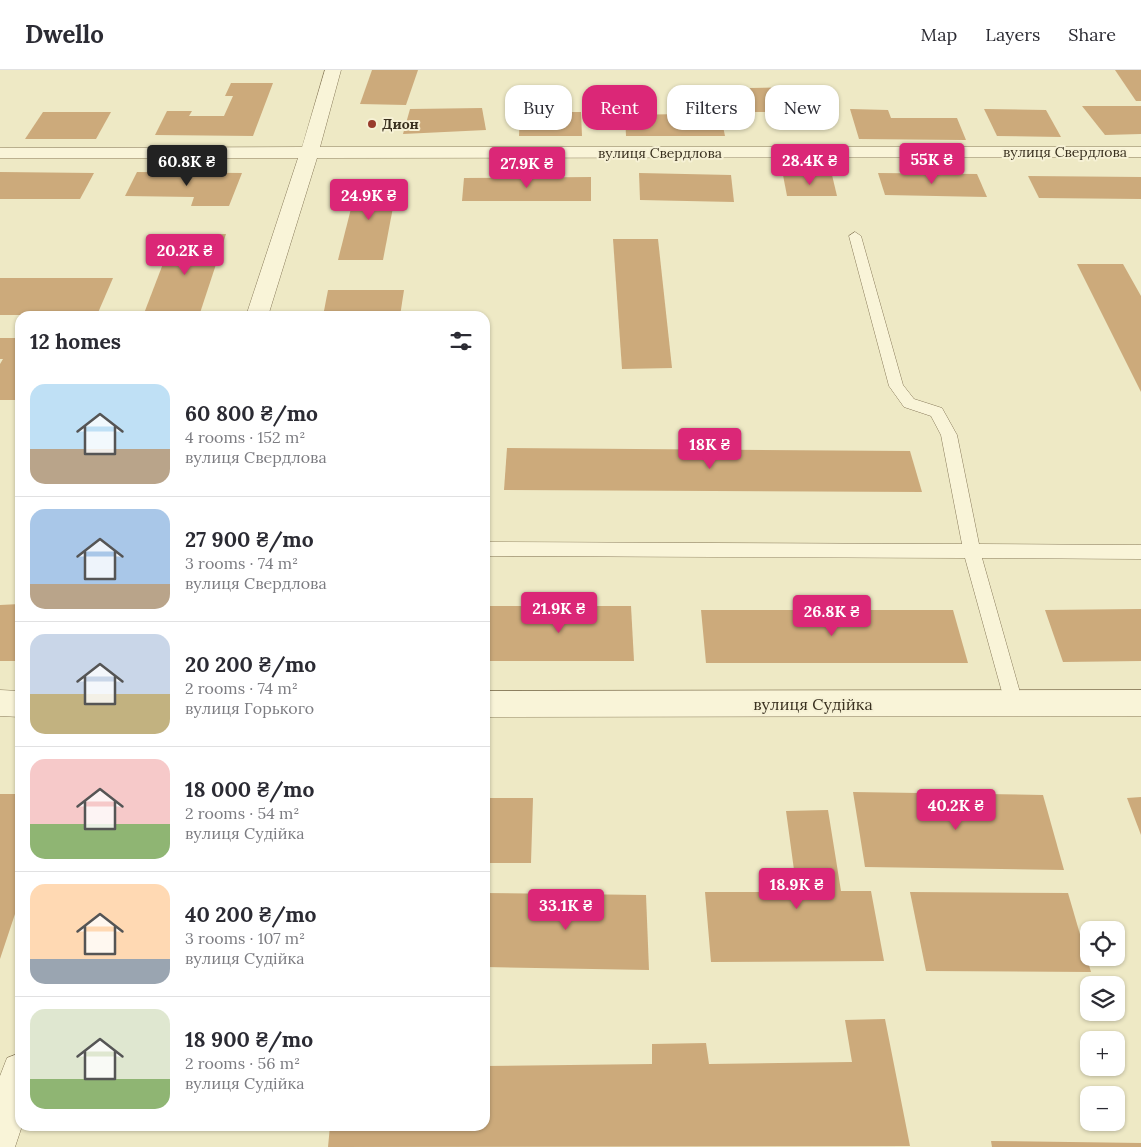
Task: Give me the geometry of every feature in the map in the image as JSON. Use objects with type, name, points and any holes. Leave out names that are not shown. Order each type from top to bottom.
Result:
[{"type":"street","points":[[259,311],[334,70]]},
{"type":"street","name":"вулиця Свердлова","points":[[0,153],[1141,152]]},
{"type":"street","name":"вулиця Судійка","points":[[490,704],[1141,703]]},
{"type":"street","points":[[0,704],[15,704]]},
{"type":"street","points":[[0,1136],[15,1087]]},
{"type":"lane","points":[[856,236],[896,386],[909,403],[937,412],[948,435],[972,552],[1014,703]]},
{"type":"lane","points":[[490,549],[1141,552]]},
{"type":"building","points":[[372,70],[418,70],[406,105],[360,104]]},
{"type":"building","points":[[1115,70],[1141,70],[1141,101],[1136,101]]},
{"type":"building","points":[[231,83],[273,83],[253,136],[155,135],[167,111],[192,111],[189,116],[224,116],[233,96],[225,96]]},
{"type":"building","points":[[755,88],[765,88],[765,112],[755,112]]},
{"type":"building","points":[[1082,106],[1141,106],[1141,134],[1105,135]]},
{"type":"building","points":[[482,108],[486,130],[403,134],[410,109]]},
{"type":"building","points":[[850,109],[888,110],[891,118],[957,118],[966,140],[859,139]]},
{"type":"building","points":[[984,109],[1046,110],[1061,137],[997,136]]},
{"type":"building","points":[[43,112],[111,112],[96,139],[25,139]]},
{"type":"building","points":[[572,112],[581,112],[582,136],[519,136],[519,130],[572,130]]},
{"type":"building","points":[[657,114],[667,114],[667,130],[724,130],[725,136],[626,136],[626,130],[657,130]]},
{"type":"building","points":[[0,172],[94,173],[80,199],[0,199]]},
{"type":"building","points":[[137,172],[242,173],[229,206],[191,206],[194,197],[125,196]]},
{"type":"building","points":[[639,173],[731,175],[734,202],[640,200]]},
{"type":"building","points":[[878,173],[977,174],[987,197],[885,195]]},
{"type":"building","points":[[783,175],[832,175],[837,196],[787,196]]},
{"type":"building","points":[[1028,176],[1141,177],[1141,199],[1039,198]]},
{"type":"building","points":[[591,177],[591,201],[462,201],[464,178]]},
{"type":"building","points":[[358,181],[398,181],[383,260],[338,260]]},
{"type":"building","points":[[226,234],[201,311],[145,311],[174,235]]},
{"type":"building","points":[[613,239],[658,239],[672,368],[622,369]]},
{"type":"building","points":[[1077,264],[1123,264],[1141,296],[1141,392]]},
{"type":"building","points":[[0,278],[113,278],[99,311],[15,311],[15,315],[0,315]]},
{"type":"building","points":[[328,290],[404,290],[401,311],[324,311]]},
{"type":"building","points":[[0,338],[15,338],[15,400],[0,400],[0,364],[3,359],[0,359]]},
{"type":"building","points":[[507,448],[910,451],[922,492],[504,490]]},
{"type":"building","points":[[15,604],[15,661],[0,661],[0,605]]},
{"type":"building","points":[[490,606],[631,606],[634,661],[490,661]]},
{"type":"building","points":[[1141,609],[1141,661],[1063,662],[1045,610]]},
{"type":"building","points":[[701,610],[953,610],[968,663],[706,663]]},
{"type":"building","points":[[853,792],[1043,795],[1064,870],[865,867]]},
{"type":"building","points":[[0,794],[15,794],[15,914],[0,959]]},
{"type":"building","points":[[1141,797],[1141,835],[1127,798]]},
{"type":"building","points":[[490,798],[533,798],[531,863],[490,863]]},
{"type":"building","points":[[828,810],[841,891],[871,891],[884,961],[711,962],[705,892],[797,892],[786,811]]},
{"type":"building","points":[[910,892],[1068,893],[1080,934],[1080,966],[1089,966],[1091,972],[926,971]]},
{"type":"building","points":[[490,893],[646,895],[649,970],[490,967]]},
{"type":"building","points":[[885,1019],[910,1146],[328,1147],[330,1131],[490,1131],[490,1066],[652,1064],[652,1044],[706,1043],[709,1064],[852,1062],[845,1020]]},
{"type":"building","points":[[991,1141],[1141,1143],[1141,1147],[992,1147]]},
{"type":"place","name":"Дион","points":[[372,124]]}]
